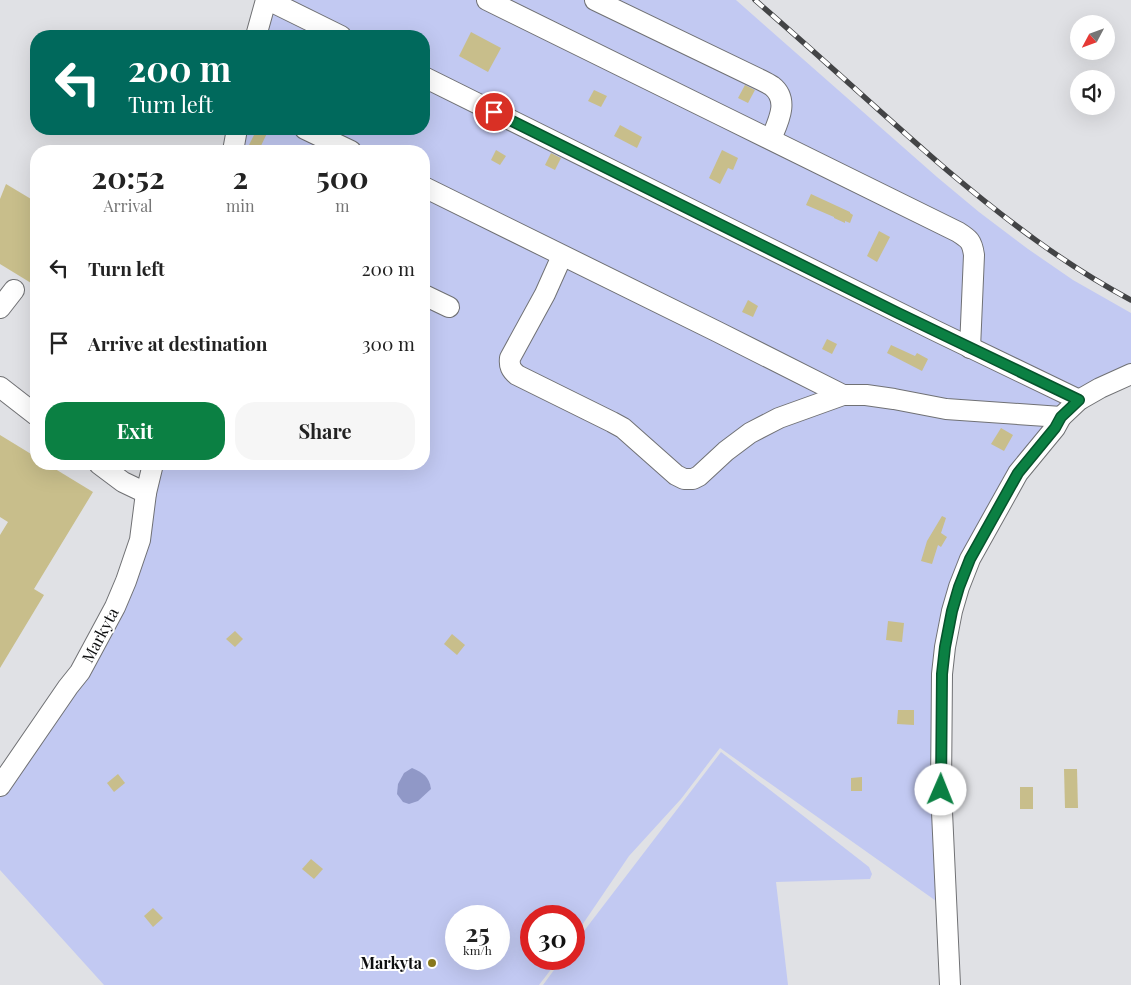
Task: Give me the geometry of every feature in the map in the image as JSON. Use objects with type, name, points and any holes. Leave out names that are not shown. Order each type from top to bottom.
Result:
[{"type":"street","points":[[258,30],[267,0],[329,30]]},
{"type":"street","points":[[486,0],[771,138],[968,238],[973,246],[974,255],[970,348]]},
{"type":"street","points":[[595,0],[773,87],[779,95],[782,107],[771,138]]},
{"type":"street","points":[[430,80],[970,348],[1079,400]]},
{"type":"street","points":[[318,135],[338,145]]},
{"type":"street","points":[[430,190],[843,395]]},
{"type":"street","points":[[562,256],[510,358],[509,365],[517,374],[622,428],[676,475],[684,479],[693,479],[699,476],[750,432],[779,418],[843,395],[866,395],[946,409],[1061,417]]},
{"type":"street","points":[[0,308],[14,290]]},
{"type":"street","points":[[430,298],[449,307]]},
{"type":"street","points":[[950,985],[941,790],[942,674],[952,611],[959,587],[970,559],[1018,473],[1055,428],[1061,417],[1079,400],[1131,374]]},
{"type":"street","points":[[0,387],[30,410]]},
{"type":"street","points":[[107,470],[123,482],[146,493]]},
{"type":"street","name":"Markyta","points":[[0,786],[80,672],[115,607],[140,540],[146,493],[152,470]]},
{"type":"shaded area","points":[[266,0],[736,0],[979,212],[1073,280],[1131,313],[1131,367],[1061,417],[952,611],[946,908],[720,748],[681,799],[629,856],[585,921],[585,905],[520,905],[520,970],[551,970],[539,985],[104,985],[0,870],[0,791],[115,607],[151,470],[430,470],[430,145],[234,145],[236,135],[430,135],[430,30],[258,30]]},
{"type":"shaded area","points":[[721,752],[869,867],[872,874],[870,879],[776,882],[788,985],[543,985],[554,970],[585,970],[585,930]]},
{"type":"shaded area","points":[[412,768],[425,776],[429,781],[431,789],[418,801],[409,804],[403,802],[397,794],[398,784],[404,773]]},
{"type":"building","points":[[471,32],[501,48],[488,72],[459,56]]},
{"type":"building","points":[[745,85],[755,90],[748,103],[738,98]]},
{"type":"building","points":[[594,90],[607,96],[601,107],[588,101]]},
{"type":"building","points":[[620,125],[642,137],[637,148],[614,136]]},
{"type":"building","points":[[254,135],[266,135],[261,145],[249,145]]},
{"type":"building","points":[[496,150],[506,156],[500,165],[491,160]]},
{"type":"building","points":[[722,150],[738,158],[733,170],[728,168],[720,184],[709,178]]},
{"type":"building","points":[[551,153],[561,158],[555,170],[545,165]]},
{"type":"building","points":[[6,184],[30,198],[30,282],[0,264],[0,199]]},
{"type":"building","points":[[811,194],[850,212],[853,215],[850,223],[845,221],[845,223],[806,205]]},
{"type":"building","points":[[879,231],[890,237],[877,262],[867,256]]},
{"type":"building","points":[[748,300],[758,306],[753,317],[742,312]]},
{"type":"building","points":[[827,339],[837,344],[832,354],[822,349]]},
{"type":"building","points":[[891,345],[915,356],[917,353],[928,359],[922,371],[887,353]]},
{"type":"building","points":[[1001,428],[1013,435],[1004,451],[991,444]]},
{"type":"building","points":[[0,435],[30,453],[30,470],[57,470],[93,492],[34,589],[44,595],[0,668],[0,535],[8,522],[0,517]]},
{"type":"building","points":[[942,516],[946,518],[941,533],[947,537],[941,547],[938,545],[932,564],[921,561],[927,541]]},
{"type":"building","points":[[888,621],[904,623],[902,642],[886,640]]},
{"type":"building","points":[[235,631],[243,639],[235,647],[226,639]]},
{"type":"building","points":[[452,634],[465,645],[457,655],[444,644]]},
{"type":"building","points":[[898,710],[914,710],[914,725],[897,724]]},
{"type":"building","points":[[1064,769],[1077,769],[1078,808],[1065,808]]},
{"type":"building","points":[[118,774],[125,783],[114,792],[107,783]]},
{"type":"building","points":[[862,777],[862,791],[851,791],[851,778]]},
{"type":"building","points":[[1020,787],[1033,787],[1033,809],[1020,809]]},
{"type":"building","points":[[311,859],[323,869],[314,879],[302,869]]},
{"type":"building","points":[[153,908],[163,918],[153,927],[144,916]]},
{"type":"railway","points":[[755,0],[948,171],[991,206],[1059,256],[1131,300]]},
{"type":"place","name":"Markyta","points":[[432,963]]},
{"type":"route","points":[[494,112],[898,313],[1079,400],[1061,417],[1055,428],[1018,473],[970,559],[959,587],[952,611],[942,674],[941,790]]}]
